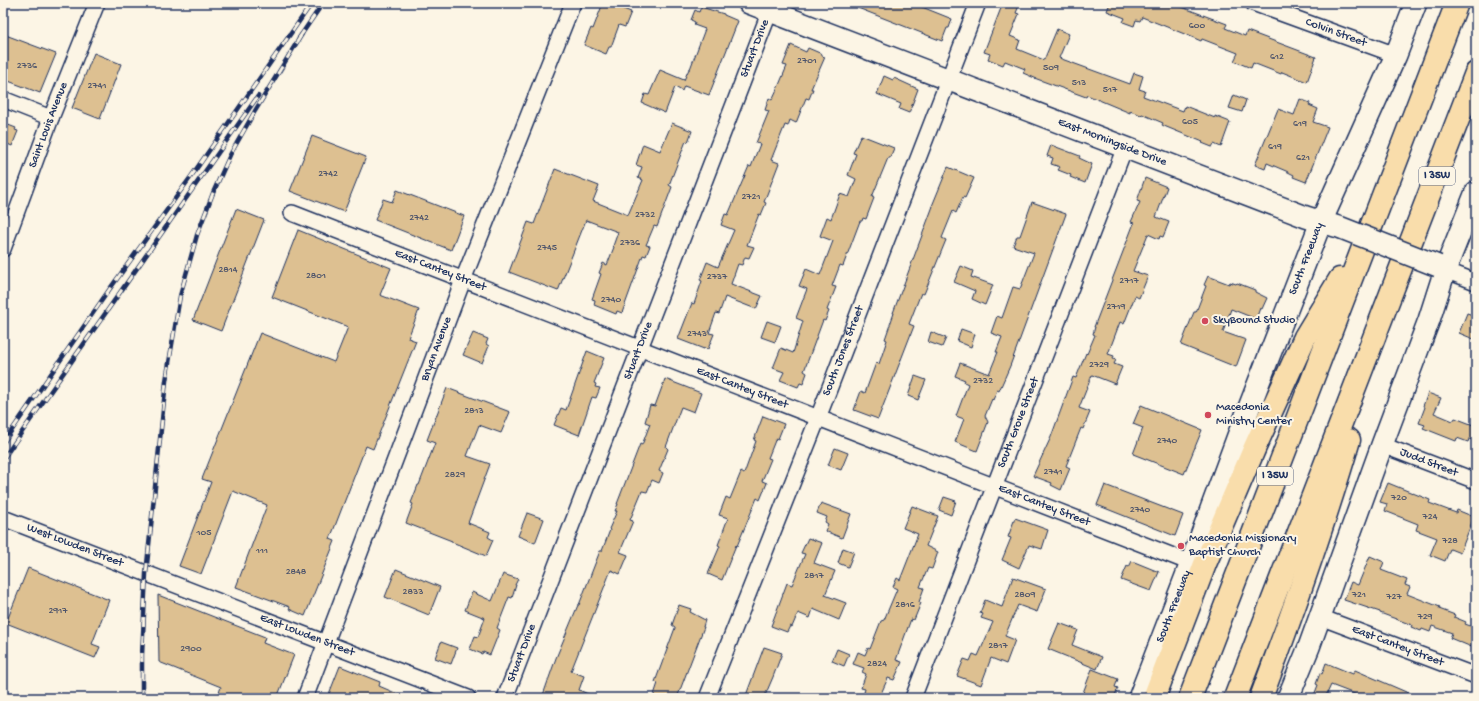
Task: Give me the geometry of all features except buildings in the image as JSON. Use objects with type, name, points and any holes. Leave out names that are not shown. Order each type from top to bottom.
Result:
[{"type":"highway","name":"I 35W","points":[[1190,698],[1457,3]]},
{"type":"highway","name":"I 35W","points":[[1235,698],[1476,73]]},
{"type":"highway","points":[[1154,698],[1212,549],[1305,337],[1356,253],[1380,204]]},
{"type":"highway","points":[[1261,698],[1304,582],[1329,506],[1397,279]]},
{"type":"main road","name":"East Morningside Drive","points":[[748,3],[771,7],[949,80],[1442,268]]},
{"type":"main road","name":"South Freeway","points":[[1139,698],[1238,436],[1330,225],[1416,3]]},
{"type":"main road","points":[[1288,698],[1320,617],[1429,320],[1442,268],[1476,192]]},
{"type":"street","name":"Saint Louis Avenue","points":[[3,249],[51,118],[97,3]]},
{"type":"street","name":"Bryan Avenue","points":[[305,698],[463,280],[573,3]]},
{"type":"street","name":"South Jones Street","points":[[707,698],[818,418],[978,3]]},
{"type":"street","name":"Colvin Street","points":[[1253,3],[1396,55]]},
{"type":"street","name":"Stuart Drive","points":[[505,698],[771,7]]},
{"type":"street","points":[[3,99],[51,118]]},
{"type":"street","name":"South Grove Street","points":[[913,698],[1125,147]]},
{"type":"street","name":"East Cantey Street","points":[[292,214],[1191,563]]},
{"type":"street","name":"East Morningside Drive","points":[[1442,268],[1476,282]]},
{"type":"street","name":"Judd Street","points":[[1382,445],[1476,480]]},
{"type":"street","name":"West Lowden Street","points":[[3,518],[146,574]]},
{"type":"street","name":"East Lowden Street","points":[[146,574],[468,698]]},
{"type":"street","name":"East Cantey Street","points":[[1320,617],[1476,676]]},
{"type":"railway","points":[[3,443],[312,3]]},
{"type":"railway","points":[[299,38],[323,3]]},
{"type":"railway","points":[[142,698],[142,655],[146,574],[166,381],[180,296],[197,235],[213,193],[230,155],[302,34]]},
{"type":"railway","points":[[3,459],[258,96]]},
{"type":"place","name":"SkyBound Studio","points":[[1205,321]]},
{"type":"place","name":"Macedonia Ministry Center","points":[[1208,415]]},
{"type":"place","name":"Macedonia Missionary Baptist Church","points":[[1181,546]]}]
